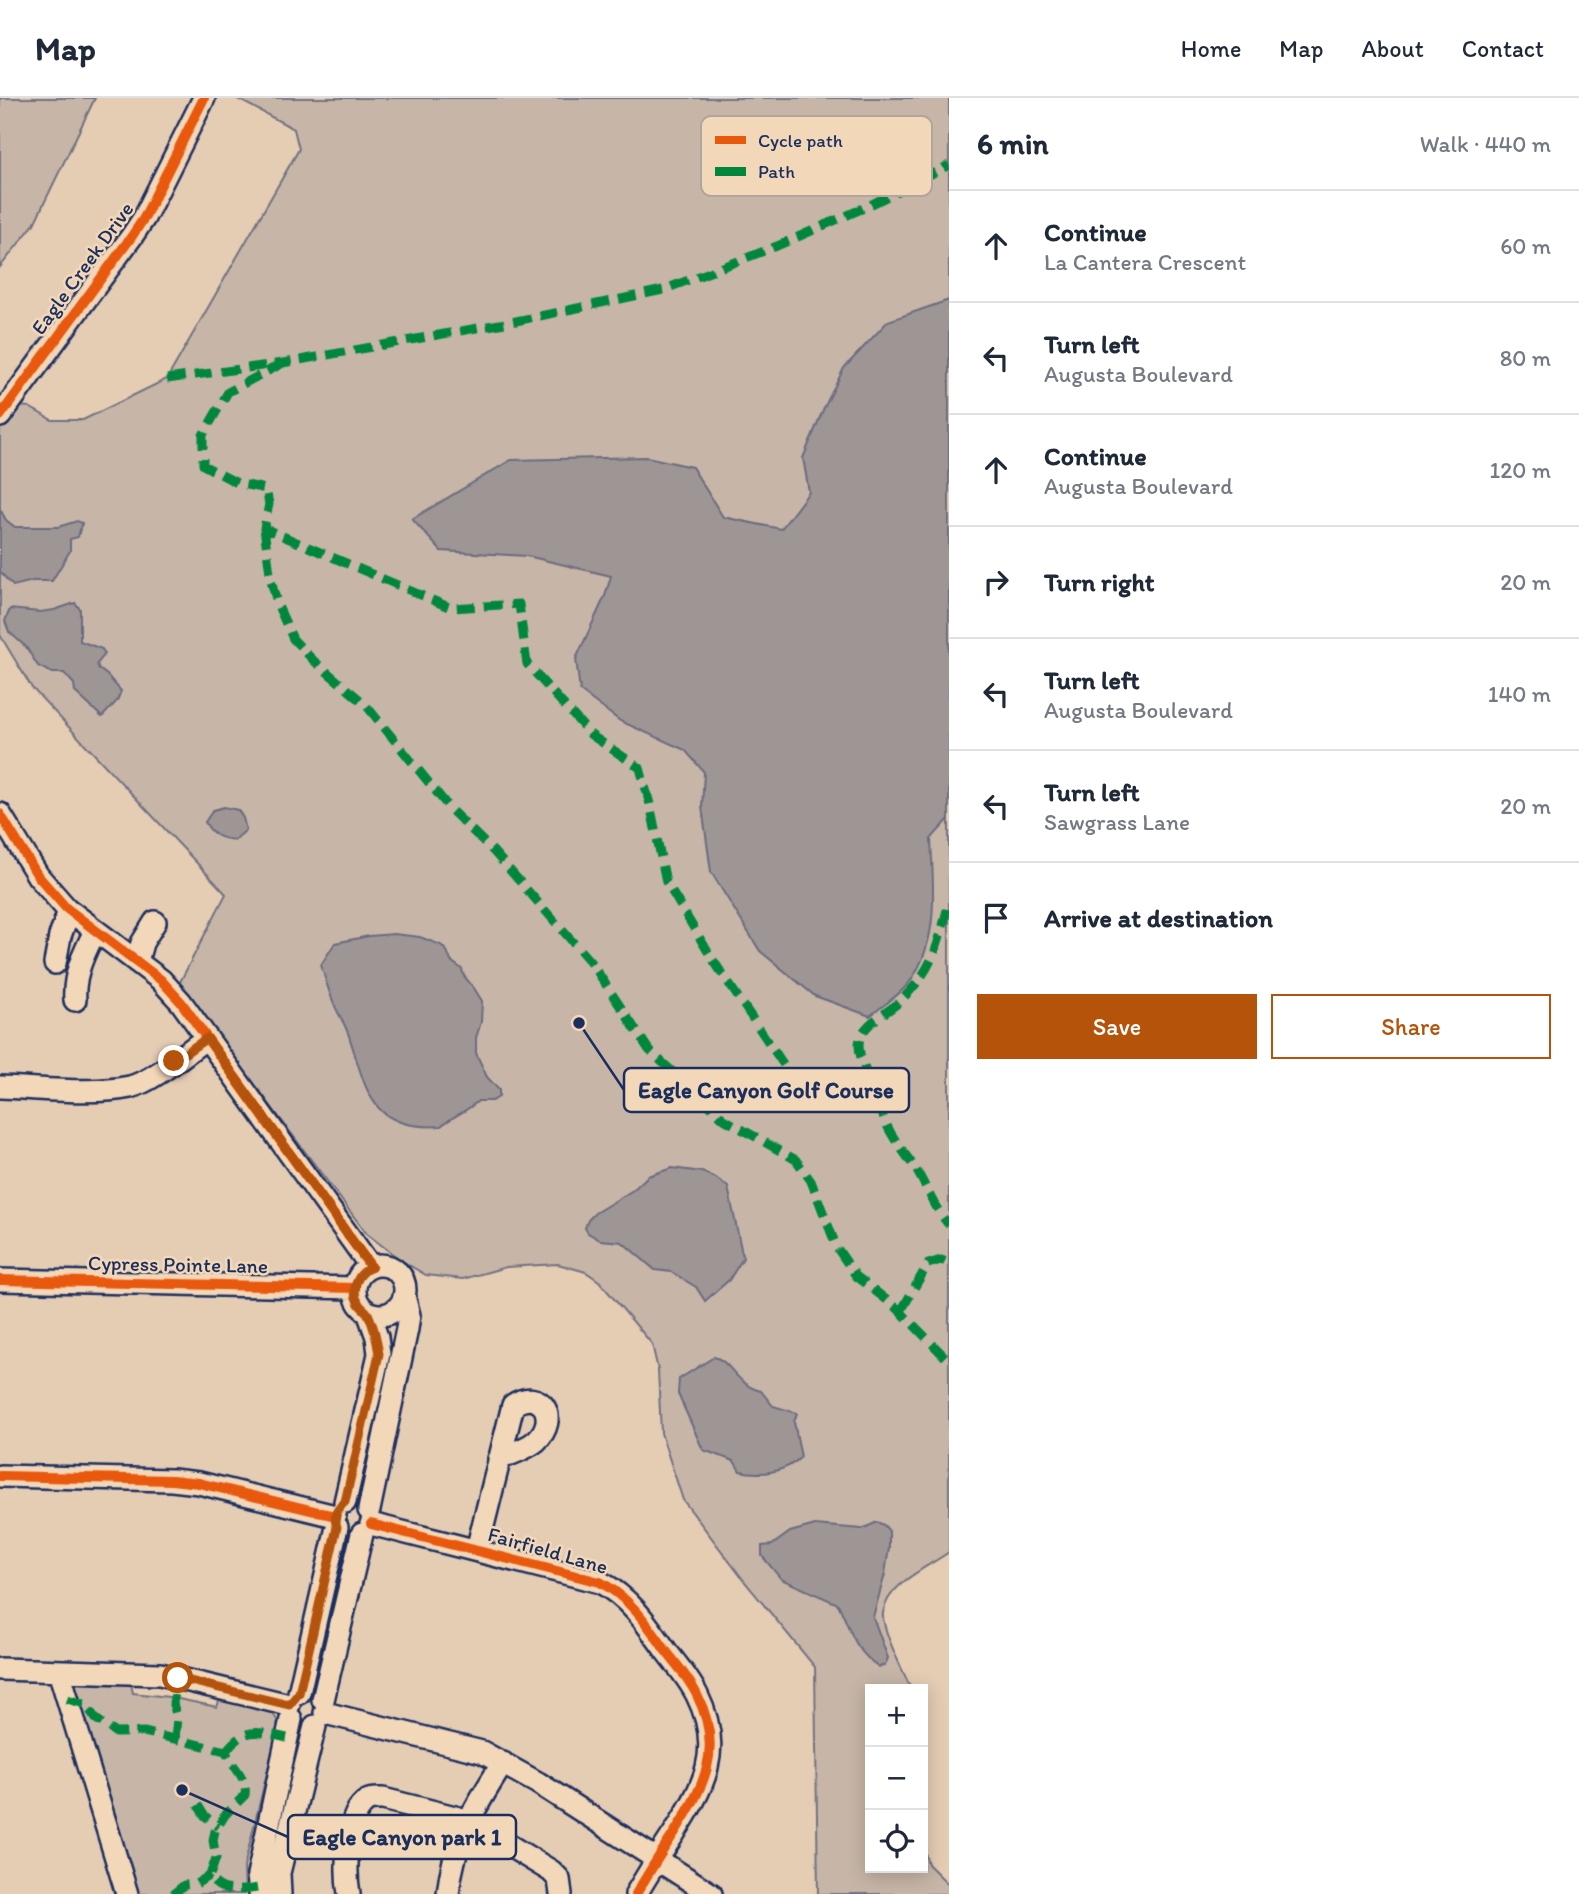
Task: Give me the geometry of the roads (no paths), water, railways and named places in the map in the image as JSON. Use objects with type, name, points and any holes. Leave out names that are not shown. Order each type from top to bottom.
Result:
[{"type":"street","name":"Eagle Creek Drive","points":[[0,416],[132,236],[204,98]]},
{"type":"street","points":[[0,814],[38,876],[69,911],[162,980],[181,1002],[371,1267]]},
{"type":"street","points":[[55,963],[60,936],[69,911]]},
{"type":"street","points":[[137,962],[142,943],[155,922]]},
{"type":"street","points":[[75,1000],[74,989],[80,965],[95,931]]},
{"type":"street","points":[[0,1087],[97,1090],[131,1086],[150,1077],[207,1038]]},
{"type":"street","points":[[280,1894],[279,1873],[367,1523],[409,1315],[404,1296],[405,1288],[399,1274],[386,1266],[371,1267],[360,1275],[355,1288],[358,1302],[368,1312],[376,1315],[394,1311],[404,1296]]},
{"type":"street","name":"Cypress Pointe Lane","points":[[0,1280],[355,1288]]},
{"type":"street","points":[[260,1894],[258,1875],[293,1706],[379,1354],[377,1338],[368,1312]]},
{"type":"street","points":[[477,1550],[499,1459]]},
{"type":"street","points":[[0,1476],[199,1483],[339,1515]]},
{"type":"street","points":[[339,1515],[350,1500],[361,1502],[367,1523]]},
{"type":"street","points":[[339,1515],[346,1535],[357,1536],[367,1523]]},
{"type":"street","name":"Fairfield Lane","points":[[367,1523],[600,1582],[637,1611],[696,1693],[709,1734],[707,1771],[696,1799],[636,1894]]},
{"type":"street","points":[[0,1669],[160,1674],[293,1706],[315,1693],[321,1713]]},
{"type":"street","points":[[59,1671],[127,1894]]},
{"type":"street","points":[[293,1706],[299,1727],[321,1713],[482,1752],[711,1894]]},
{"type":"street","points":[[448,1894],[451,1867],[467,1820],[503,1763]]},
{"type":"street","points":[[349,1894],[346,1857],[356,1814],[362,1804],[370,1799],[383,1799],[467,1820],[551,1871],[559,1879],[562,1894]]},
{"type":"place","name":"Eagle Canyon Golf Course","points":[[579,1023]]},
{"type":"place","name":"Eagle Canyon park 1","points":[[182,1790]]}]
